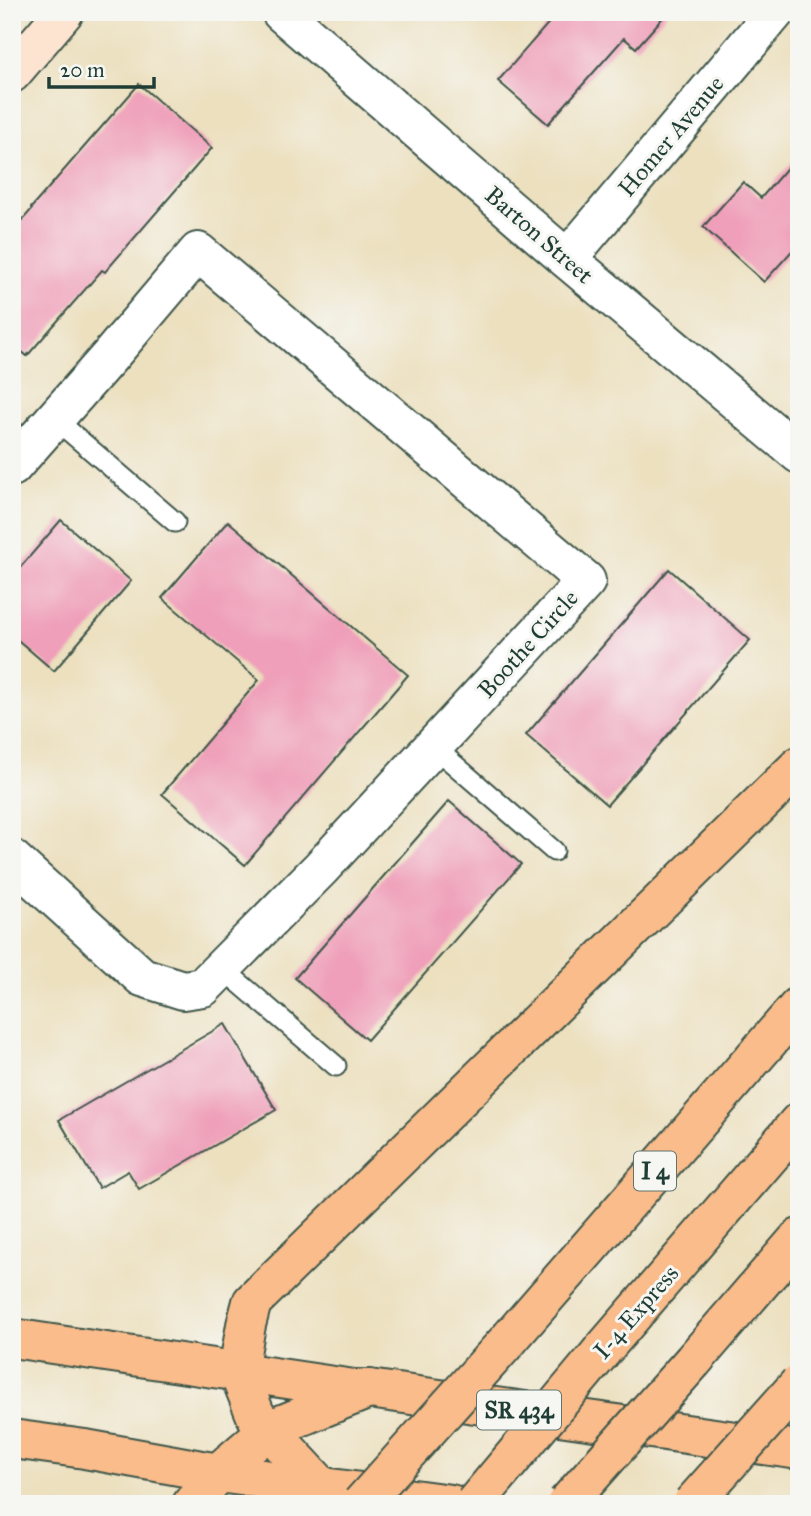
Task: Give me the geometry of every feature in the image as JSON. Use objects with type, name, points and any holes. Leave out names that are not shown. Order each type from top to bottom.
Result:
[{"type":"main road","points":[[322,1487],[256,1416],[238,1371],[253,1301],[799,766]]},
{"type":"main road","name":"I 4","points":[[361,1504],[511,1337],[799,1006]]},
{"type":"main road","name":"I-4 Express","points":[[474,1504],[799,1122]]},
{"type":"main road","points":[[566,1504],[799,1238]]},
{"type":"main road","name":"SR 434","points":[[12,1338],[354,1389],[799,1450]]},
{"type":"main road","points":[[692,1504],[799,1385]]},
{"type":"main road","points":[[725,1504],[799,1385]]},
{"type":"main road","points":[[192,1504],[218,1473],[268,1430],[369,1389]]},
{"type":"main road","points":[[12,1439],[218,1473],[451,1504]]},
{"type":"street","points":[[12,73],[64,12]]},
{"type":"street","name":"Barton Street","points":[[281,12],[567,259],[799,454]]},
{"type":"street","name":"Homer Avenue","points":[[567,259],[775,12]]},
{"type":"street","name":"Boothe Circle","points":[[12,467],[198,252],[586,581],[321,868],[203,987],[183,990],[142,977],[12,859]]},
{"type":"lane","points":[[55,419],[175,522]]},
{"type":"lane","points":[[434,747],[554,850]]},
{"type":"lane","points":[[222,968],[336,1066]]},
{"type":"building","points":[[558,12],[668,12],[636,48],[624,38],[548,124],[498,81]]},
{"type":"building","points":[[139,84],[212,148],[105,272],[102,270],[27,356],[12,343],[12,232]]},
{"type":"building","points":[[799,154],[799,243],[764,282],[703,227],[743,182],[761,198]]},
{"type":"building","points":[[61,520],[131,581],[54,671],[12,635],[12,577]]},
{"type":"building","points":[[228,521],[408,675],[245,865],[162,794],[259,680],[162,598]]},
{"type":"building","points":[[669,569],[750,640],[607,805],[526,735]]},
{"type":"building","points":[[449,801],[521,864],[367,1040],[295,978]]},
{"type":"building","points":[[225,1024],[276,1110],[139,1189],[128,1171],[99,1188],[59,1120]]}]
